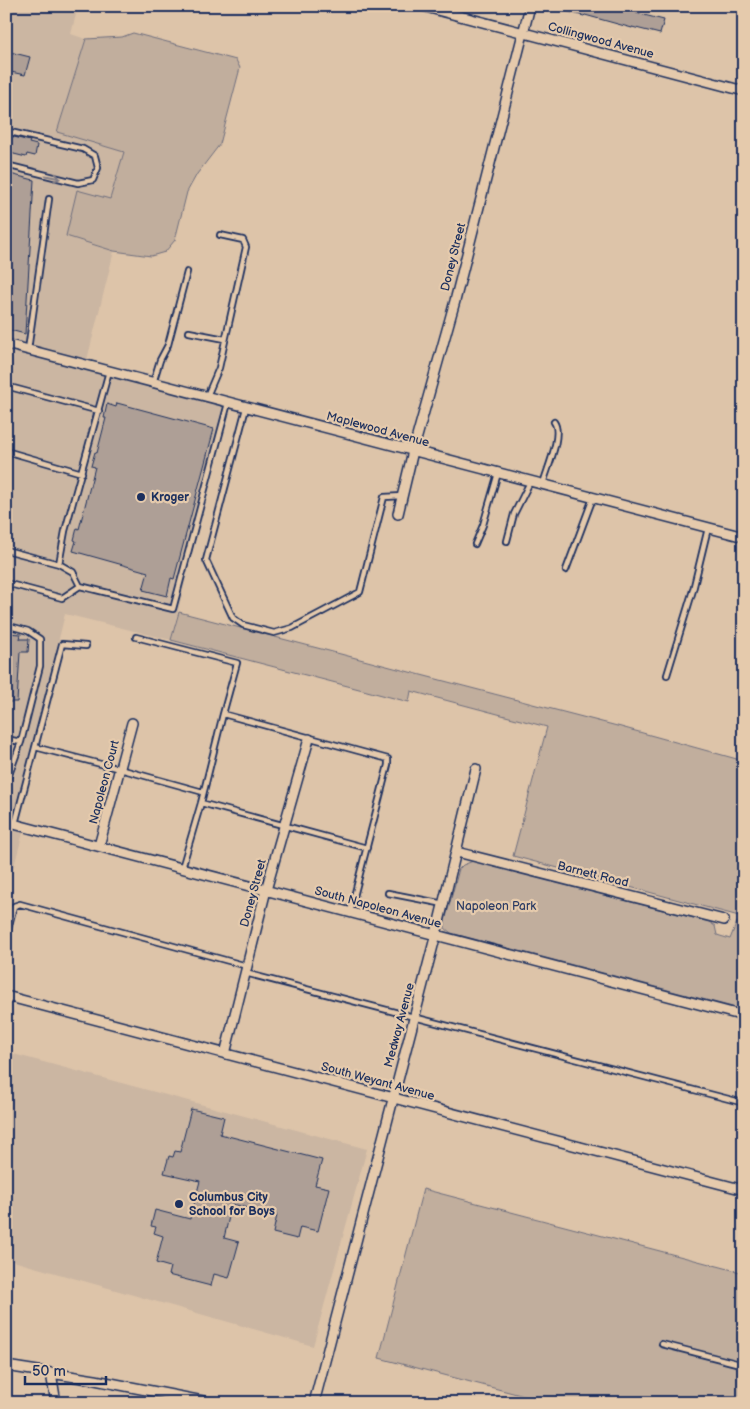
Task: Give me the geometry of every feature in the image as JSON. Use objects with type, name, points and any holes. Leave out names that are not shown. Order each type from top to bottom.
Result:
[{"type":"street","name":"Collingwood Avenue","points":[[422,6],[744,91]]},
{"type":"street","name":"Doney Street","points":[[398,514],[413,451],[455,301],[530,6]]},
{"type":"street","name":"Maplewood Avenue","points":[[6,344],[744,537]]},
{"type":"street","name":"Napoleon Court","points":[[99,846],[132,723]]},
{"type":"street","name":"Doney Street","points":[[225,1054],[266,890],[309,739]]},
{"type":"street","name":"Medway Avenue","points":[[314,1403],[392,1097],[444,904],[476,769]]},
{"type":"street","name":"South Napoleon Avenue","points":[[9,824],[744,1016]]},
{"type":"street","name":"Barnett Road","points":[[457,852],[724,920]]},
{"type":"street","name":"South Weyant Avenue","points":[[6,996],[744,1190]]},
{"type":"street","points":[[6,1366],[51,1373],[176,1399],[213,1403]]},
{"type":"street","points":[[51,1373],[56,1403]]},
{"type":"lane","points":[[6,131],[83,149],[95,156],[98,168],[93,180],[78,182],[6,165]]},
{"type":"lane","points":[[28,350],[49,199]]},
{"type":"lane","points":[[207,398],[219,368],[246,247],[243,240],[220,235]]},
{"type":"lane","points":[[153,383],[160,360],[168,345],[187,272]]},
{"type":"lane","points":[[189,332],[225,339]]},
{"type":"lane","points":[[59,564],[65,532],[109,371]]},
{"type":"lane","points":[[6,386],[99,411]]},
{"type":"lane","points":[[6,583],[62,598],[80,586],[173,609],[228,403]]},
{"type":"lane","points":[[246,408],[206,560],[233,618],[243,625],[274,633],[292,628],[360,592],[384,497],[403,496]]},
{"type":"lane","points":[[542,485],[558,435],[557,426],[554,422]]},
{"type":"lane","points":[[6,452],[82,473]]},
{"type":"lane","points":[[475,544],[483,525],[498,473]]},
{"type":"lane","points":[[506,541],[514,514],[530,482]]},
{"type":"lane","points":[[566,570],[593,498]]},
{"type":"lane","points":[[667,675],[693,590],[708,528]]},
{"type":"lane","points":[[6,550],[59,564],[74,572],[80,586]]},
{"type":"lane","points":[[6,624],[28,631],[40,639],[40,666],[21,742],[7,781]]},
{"type":"lane","points":[[136,637],[237,663],[182,868]]},
{"type":"lane","points":[[9,824],[35,747],[62,644],[86,646]]},
{"type":"lane","points":[[223,714],[388,760],[350,912]]},
{"type":"lane","points":[[6,739],[21,742]]},
{"type":"lane","points":[[35,747],[120,768],[203,792]]},
{"type":"lane","points":[[200,803],[367,848]]},
{"type":"lane","points":[[388,893],[444,904]]},
{"type":"lane","points":[[6,937],[14,906],[20,904],[246,970],[744,1103]]},
{"type":"lane","points":[[662,1344],[744,1365]]},
{"type":"shaded area","points":[[6,6],[78,6],[71,34],[86,39],[57,132],[124,152],[110,199],[66,236],[114,251],[86,364],[228,403],[171,640],[65,614],[13,826],[24,829],[6,896]]},
{"type":"shaded area","name":"Columbus City School for Boys","points":[[6,1052],[367,1149],[313,1346],[6,1259]]},
{"type":"green space","points":[[133,33],[236,60],[240,68],[220,144],[197,174],[187,192],[175,240],[165,252],[151,256],[114,251],[66,236],[77,190],[110,199],[124,152],[57,132],[86,39],[122,37]]},
{"type":"green space","points":[[179,612],[621,727],[744,761],[744,897],[739,916],[513,856],[547,727],[411,691],[409,702],[171,640]]},
{"type":"green space","name":"Napoleon Park","points":[[473,861],[709,922],[715,926],[717,935],[730,939],[737,922],[744,924],[744,1010],[451,933],[445,928],[445,921],[459,869]]},
{"type":"green space","points":[[423,1189],[744,1273],[744,1390],[741,1403],[551,1403],[379,1358]]},
{"type":"building","points":[[557,6],[609,6],[619,9],[620,6],[631,6],[630,10],[636,13],[664,20],[660,34],[557,9]]},
{"type":"building","points":[[6,51],[30,57],[25,75],[6,71]]},
{"type":"building","points":[[6,135],[30,141],[29,143],[37,145],[35,156],[27,154],[26,157],[6,152]]},
{"type":"building","points":[[6,173],[34,180],[25,334],[6,329]]},
{"type":"building","name":"Kroger","points":[[117,403],[214,429],[174,579],[171,578],[167,596],[143,590],[148,572],[73,551],[77,528],[79,529],[95,467],[91,466],[95,452],[97,453],[106,418],[104,418],[107,404],[116,407]]},
{"type":"building","points":[[6,633],[21,634],[20,639],[29,639],[28,652],[20,652],[17,702],[6,702]]},
{"type":"building","points":[[191,1109],[224,1117],[220,1134],[322,1160],[315,1185],[329,1188],[318,1231],[300,1227],[297,1239],[273,1233],[277,1215],[232,1204],[224,1238],[239,1242],[229,1278],[214,1274],[211,1286],[168,1275],[170,1267],[156,1263],[163,1236],[154,1233],[156,1227],[151,1226],[155,1210],[190,1219],[200,1181],[164,1173],[169,1156],[173,1157],[175,1151],[180,1152]]},
{"type":"place","name":"Kroger","points":[[141,497]]},
{"type":"place","name":"Columbus City School for Boys","points":[[179,1204]]}]
